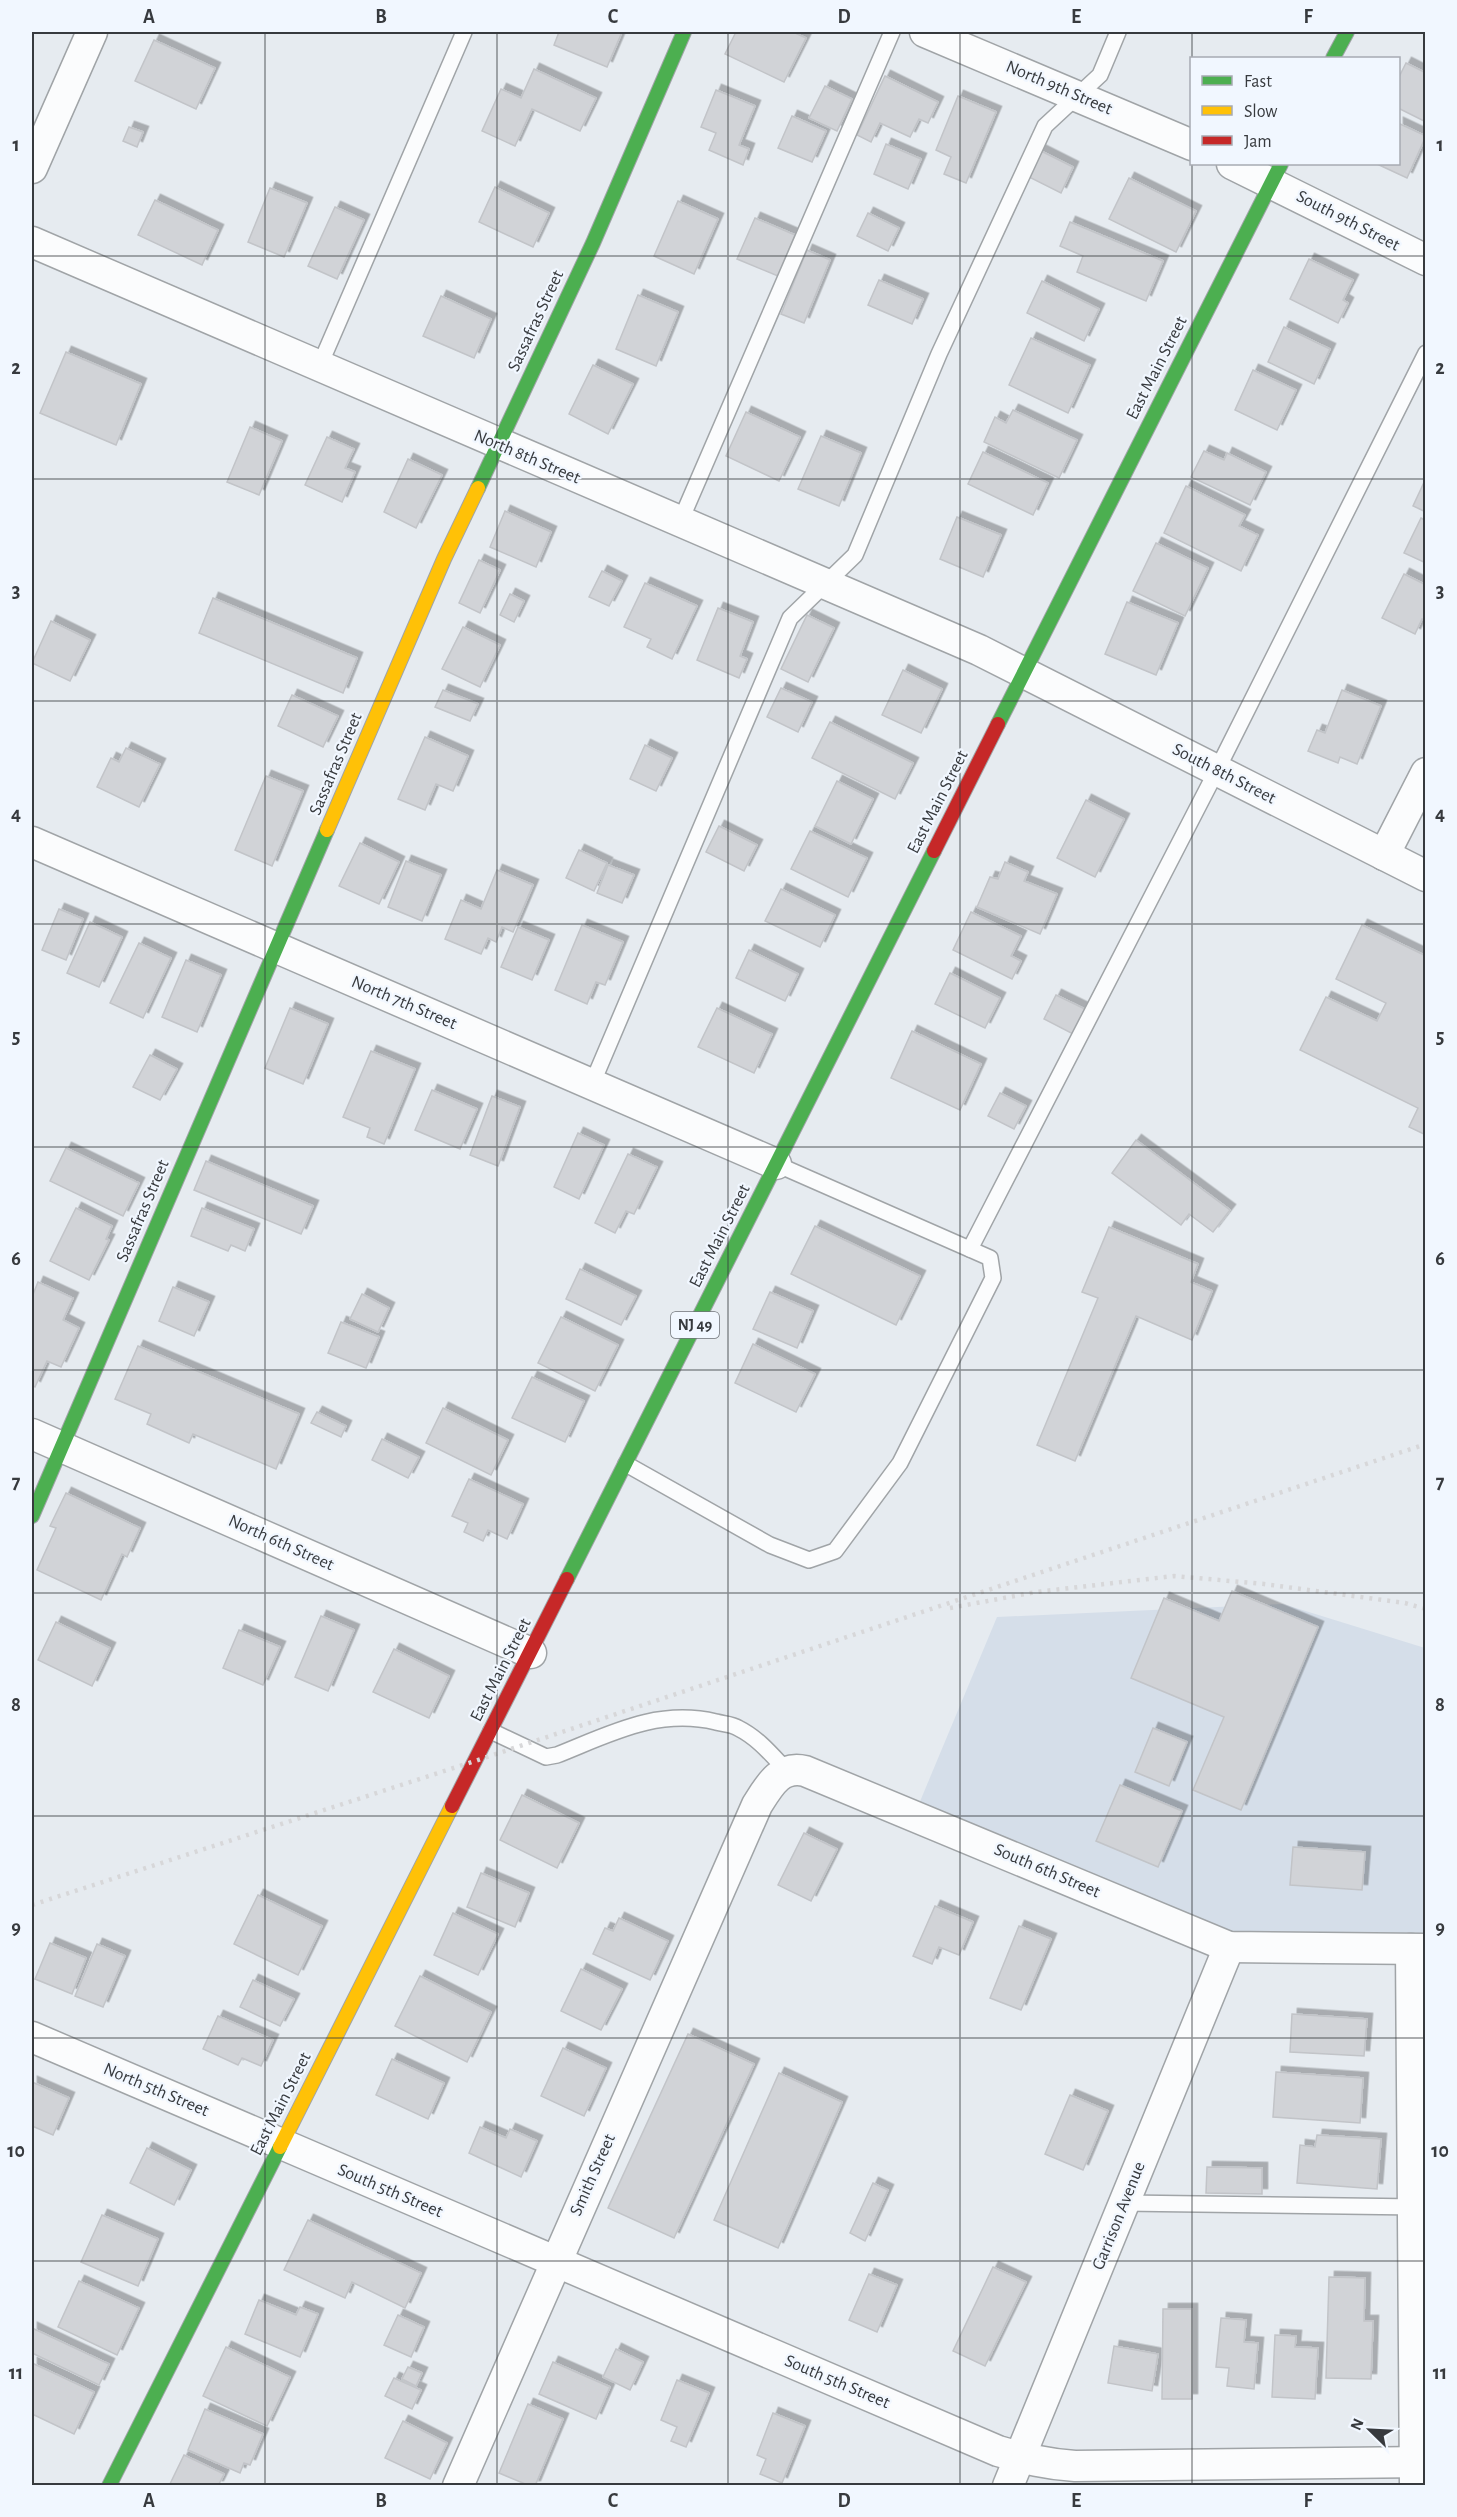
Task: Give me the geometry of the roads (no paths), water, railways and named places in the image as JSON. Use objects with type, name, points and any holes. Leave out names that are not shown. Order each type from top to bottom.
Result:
[{"type":"main road","name":"Sassafras Street","points":[[32,1516],[444,559],[593,243],[684,32]]},
{"type":"main road","points":[[1334,57],[1347,32]]},
{"type":"main road","name":"East Main Street","points":[[109,2486],[1276,173]]},
{"type":"street","points":[[32,168],[92,32]]},
{"type":"street","name":"North 9th Street","points":[[926,32],[1190,145]]},
{"type":"street","points":[[1237,165],[1276,173]]},
{"type":"street","name":"South 9th Street","points":[[1276,173],[1425,260]]},
{"type":"street","name":"North 8th Street","points":[[32,242],[978,650],[1023,673]]},
{"type":"street","name":"South 8th Street","points":[[1023,673],[1425,876]]},
{"type":"street","points":[[1384,855],[1425,773]]},
{"type":"street","name":"North 7th Street","points":[[32,842],[776,1164]]},
{"type":"street","name":"North 6th Street","points":[[32,1434],[531,1653]]},
{"type":"street","name":"South 6th Street","points":[[786,1770],[795,1768],[805,1771],[1229,1947],[1418,1949]]},
{"type":"street","name":"Smith Street","points":[[458,2486],[757,1805],[770,1785],[786,1770]]},
{"type":"street","name":"Garrison Avenue","points":[[1008,2486],[1229,1947]]},
{"type":"street","points":[[1418,1949],[1418,2470]]},
{"type":"street","name":"North 5th Street","points":[[32,2037],[281,2144]]},
{"type":"street","name":"South 5th Street","points":[[281,2144],[998,2451],[1041,2463],[1075,2466],[1418,2470]]},
{"type":"lane","points":[[319,367],[464,32]]},
{"type":"lane","points":[[680,522],[892,32]]},
{"type":"lane","points":[[592,1084],[790,618],[855,555],[939,354],[1045,126],[1100,75],[1118,32]]},
{"type":"lane","points":[[970,1249],[1216,770],[1425,353]]},
{"type":"lane","points":[[626,1464],[770,1545],[809,1560],[835,1551],[900,1463],[993,1278],[990,1258],[776,1164]]},
{"type":"lane","points":[[490,1731],[546,1757],[557,1755],[633,1725],[672,1716],[703,1719],[736,1727],[759,1742],[786,1770]]},
{"type":"lane","points":[[1124,2203],[1419,2207]]},
{"type":"railway","points":[[32,1905],[475,1761],[1426,1444]]},
{"type":"railway","points":[[950,1608],[1036,1592],[1174,1576],[1264,1584],[1405,1603],[1426,1609]]}]
